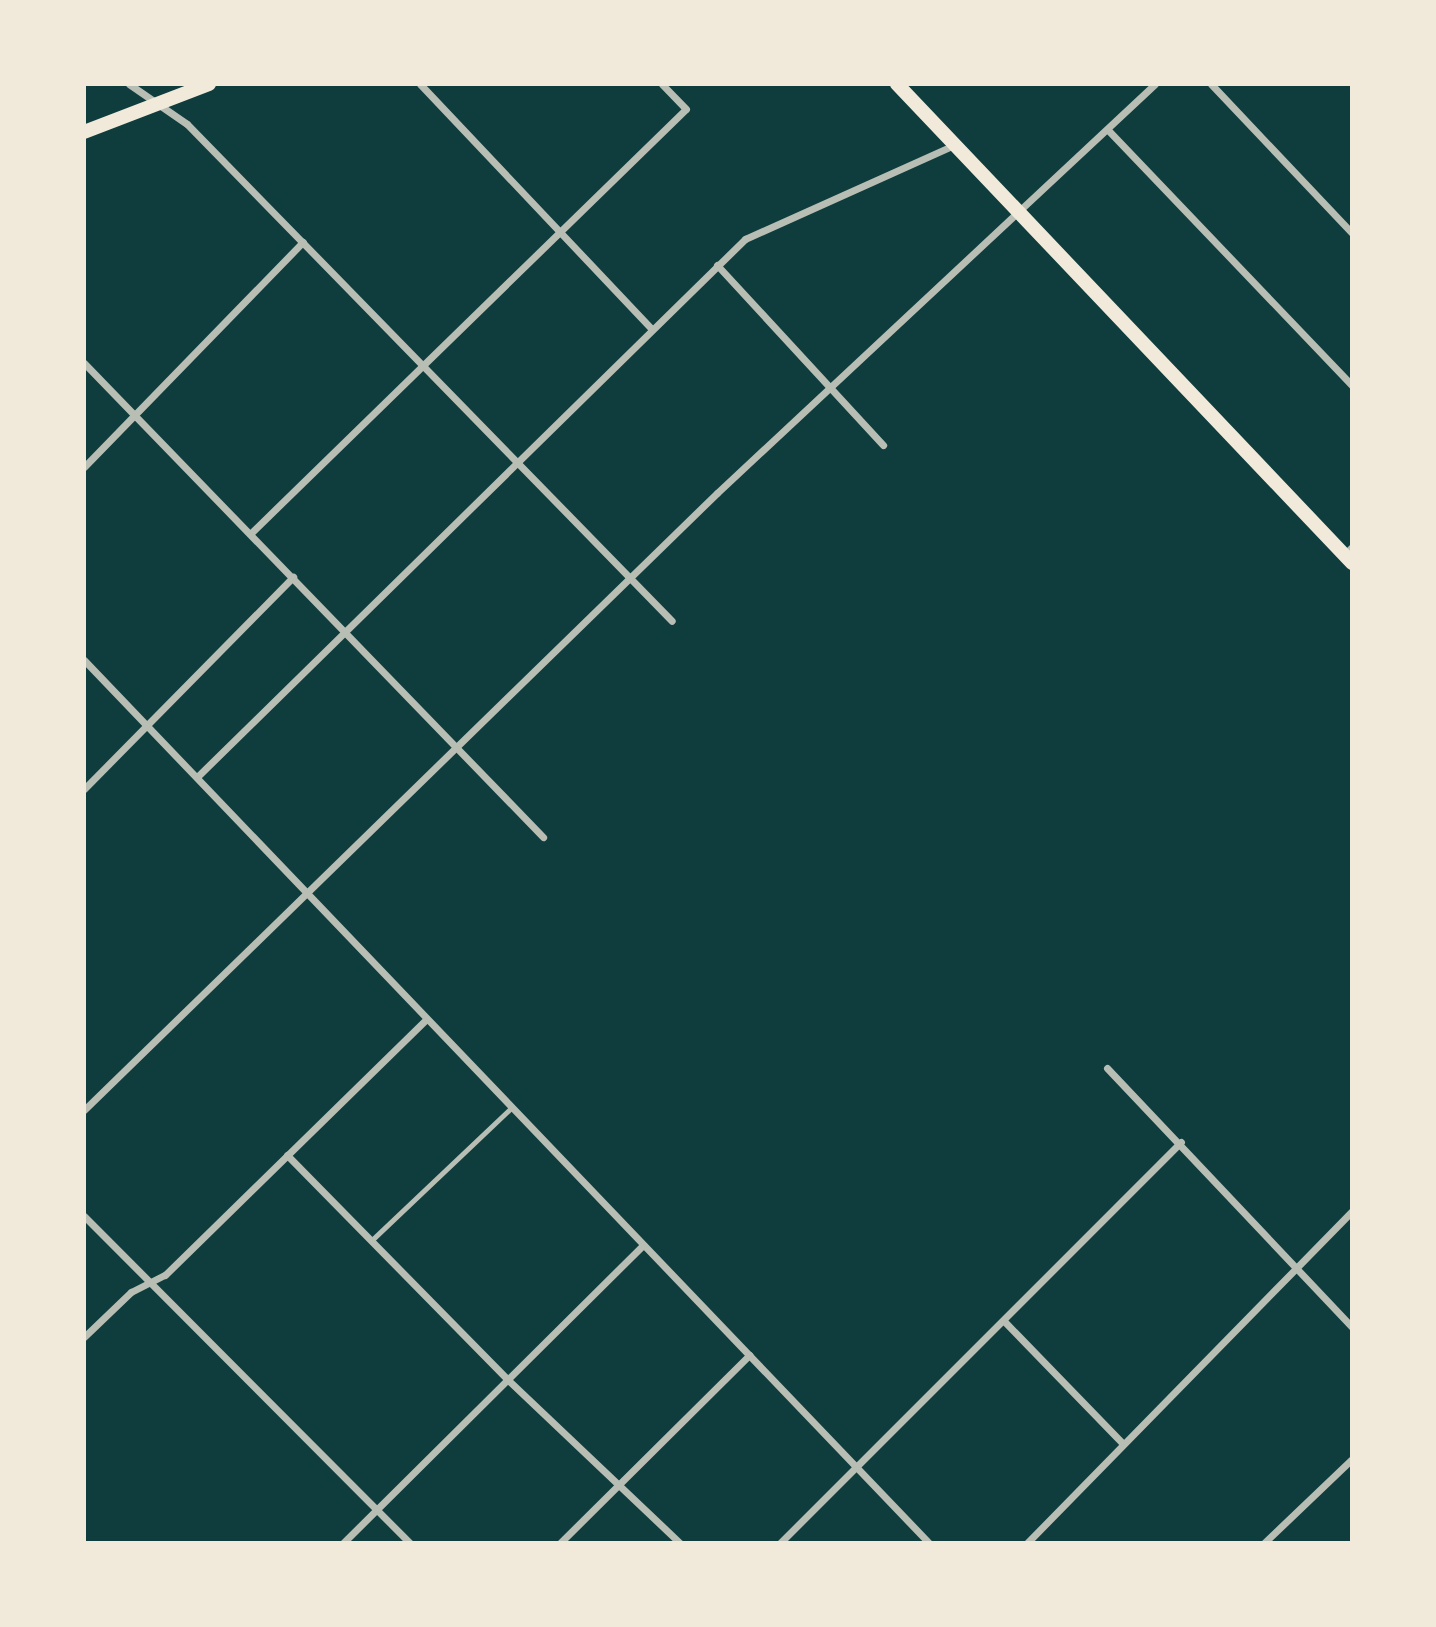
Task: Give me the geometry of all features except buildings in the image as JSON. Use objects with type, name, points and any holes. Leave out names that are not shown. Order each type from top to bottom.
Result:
[{"type":"main road","points":[[84,132],[209,84]]},
{"type":"main road","points":[[897,84],[1349,555]]},
{"type":"street","points":[[129,84],[187,124],[672,621]]},
{"type":"street","points":[[420,84],[650,327]]},
{"type":"street","points":[[251,533],[687,109],[662,84]]},
{"type":"street","points":[[84,1110],[307,897],[630,578],[831,387],[1020,215],[1155,84]]},
{"type":"street","points":[[1211,84],[1352,233]]},
{"type":"street","points":[[1108,130],[1352,385]]},
{"type":"street","points":[[197,777],[347,632],[650,327],[754,233],[954,145]]},
{"type":"street","points":[[84,467],[303,242]]},
{"type":"street","points":[[717,265],[883,445]]},
{"type":"street","points":[[84,363],[460,747],[543,837]]},
{"type":"street","points":[[84,789],[293,577]]},
{"type":"street","points":[[84,660],[197,777],[307,897],[929,1543]]},
{"type":"street","points":[[84,1337],[131,1292],[165,1275],[426,1019]]},
{"type":"street","points":[[1107,1068],[1181,1142],[1352,1326]]},
{"type":"street","points":[[780,1543],[858,1468],[1181,1142]]},
{"type":"street","points":[[287,1155],[506,1378],[680,1543]]},
{"type":"street","points":[[1027,1543],[1295,1266],[1352,1211]]},
{"type":"street","points":[[84,1216],[410,1543]]},
{"type":"street","points":[[342,1543],[643,1245]]},
{"type":"street","points":[[1004,1321],[1123,1444]]},
{"type":"street","points":[[560,1543],[749,1356]]},
{"type":"street","points":[[1264,1543],[1352,1459]]},
{"type":"lane","points":[[371,1241],[511,1108]]}]
